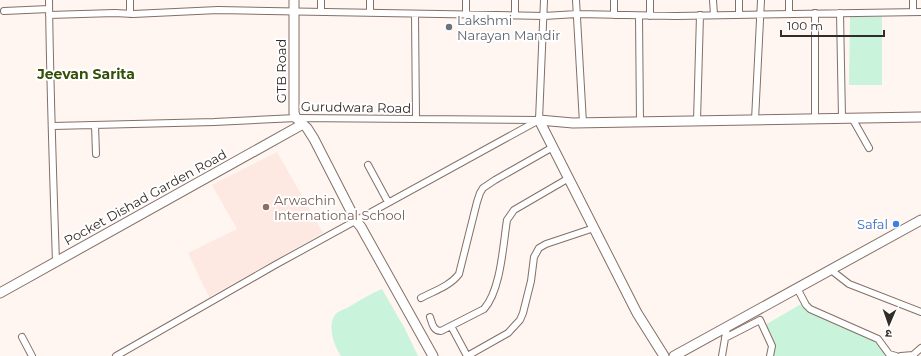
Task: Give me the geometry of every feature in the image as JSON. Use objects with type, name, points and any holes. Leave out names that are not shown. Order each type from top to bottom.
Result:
[{"type":"street","points":[[49,0],[49,61],[53,126],[56,262]]},
{"type":"street","points":[[130,0],[130,14]]},
{"type":"street","name":"GTB Road","points":[[294,0],[294,113],[296,118],[303,124],[314,139],[356,221],[357,229],[424,344],[433,356]]},
{"type":"street","points":[[321,0],[321,11]]},
{"type":"street","points":[[370,0],[370,13]]},
{"type":"street","points":[[466,0],[466,14]]},
{"type":"street","points":[[515,0],[515,15]]},
{"type":"street","points":[[544,0],[539,120],[638,313],[664,356]]},
{"type":"street","points":[[576,0],[583,123]]},
{"type":"street","points":[[614,0],[614,15]]},
{"type":"street","points":[[650,0],[650,16]]},
{"type":"street","points":[[713,0],[714,15]]},
{"type":"street","points":[[739,0],[739,14]]},
{"type":"street","points":[[755,120],[761,0]]},
{"type":"street","points":[[789,0],[789,14]]},
{"type":"street","points":[[913,0],[913,12]]},
{"type":"street","points":[[4,11],[130,14],[218,10],[544,16],[577,14],[650,16],[921,12]]},
{"type":"street","points":[[814,13],[815,119]]},
{"type":"street","points":[[840,13],[842,118]]},
{"type":"street","points":[[415,14],[416,119]]},
{"type":"street","points":[[697,121],[700,15]]},
{"type":"street","points":[[638,16],[640,122]]},
{"type":"street","points":[[116,356],[275,265],[539,120],[583,123],[921,117]]},
{"type":"street","name":"Gurudwara Road","points":[[53,126],[214,122],[296,118],[539,120]]},
{"type":"street","points":[[852,118],[870,148]]},
{"type":"street","name":"Pocket Dishad Garden Road","points":[[0,293],[303,124]]},
{"type":"street","points":[[95,125],[96,154]]},
{"type":"street","points":[[421,298],[450,283],[459,274],[477,202],[480,193],[484,188],[495,180],[553,147]]},
{"type":"street","points":[[368,165],[388,202]]},
{"type":"street","points":[[430,317],[434,329],[438,331],[484,309],[489,303],[500,268],[507,220],[510,214],[514,210],[569,178]]},
{"type":"street","points":[[674,356],[921,220]]},
{"type":"street","points":[[451,326],[466,354],[469,355],[508,333],[515,326],[523,313],[531,281],[534,257],[539,248],[546,244],[594,228]]},
{"type":"street","points":[[831,270],[849,284],[921,312]]},
{"type":"street","points":[[797,288],[806,305],[810,309],[878,340],[889,354],[896,356]]},
{"type":"street","points":[[725,338],[760,320],[772,346],[770,356]]},
{"type":"street","points":[[722,356],[727,327]]},
{"type":"street","points":[[22,338],[32,356]]},
{"type":"street","name":"GTB Road","points":[[424,344],[427,356]]},
{"type":"street","points":[[901,356],[914,355],[921,348]]},
{"type":"shaded area","name":"Arwachin International School","points":[[277,152],[323,233],[209,297],[188,253],[237,229],[212,185]]},
{"type":"green space","points":[[850,17],[882,17],[882,85],[849,85]]},
{"type":"green space","points":[[382,289],[405,329],[418,356],[341,356],[332,336],[332,325],[335,315]]},
{"type":"green space","points":[[808,300],[820,317],[876,339],[885,356],[772,356],[765,325]]},
{"type":"place","name":"Lakshmi Narayan Mandir","points":[[449,27]]},
{"type":"place","name":"Arwachin International School","points":[[266,207]]},
{"type":"place","name":"Safal","points":[[896,224]]},
{"type":"district","name":"Jeevan Sarita","points":[[86,74]]}]
